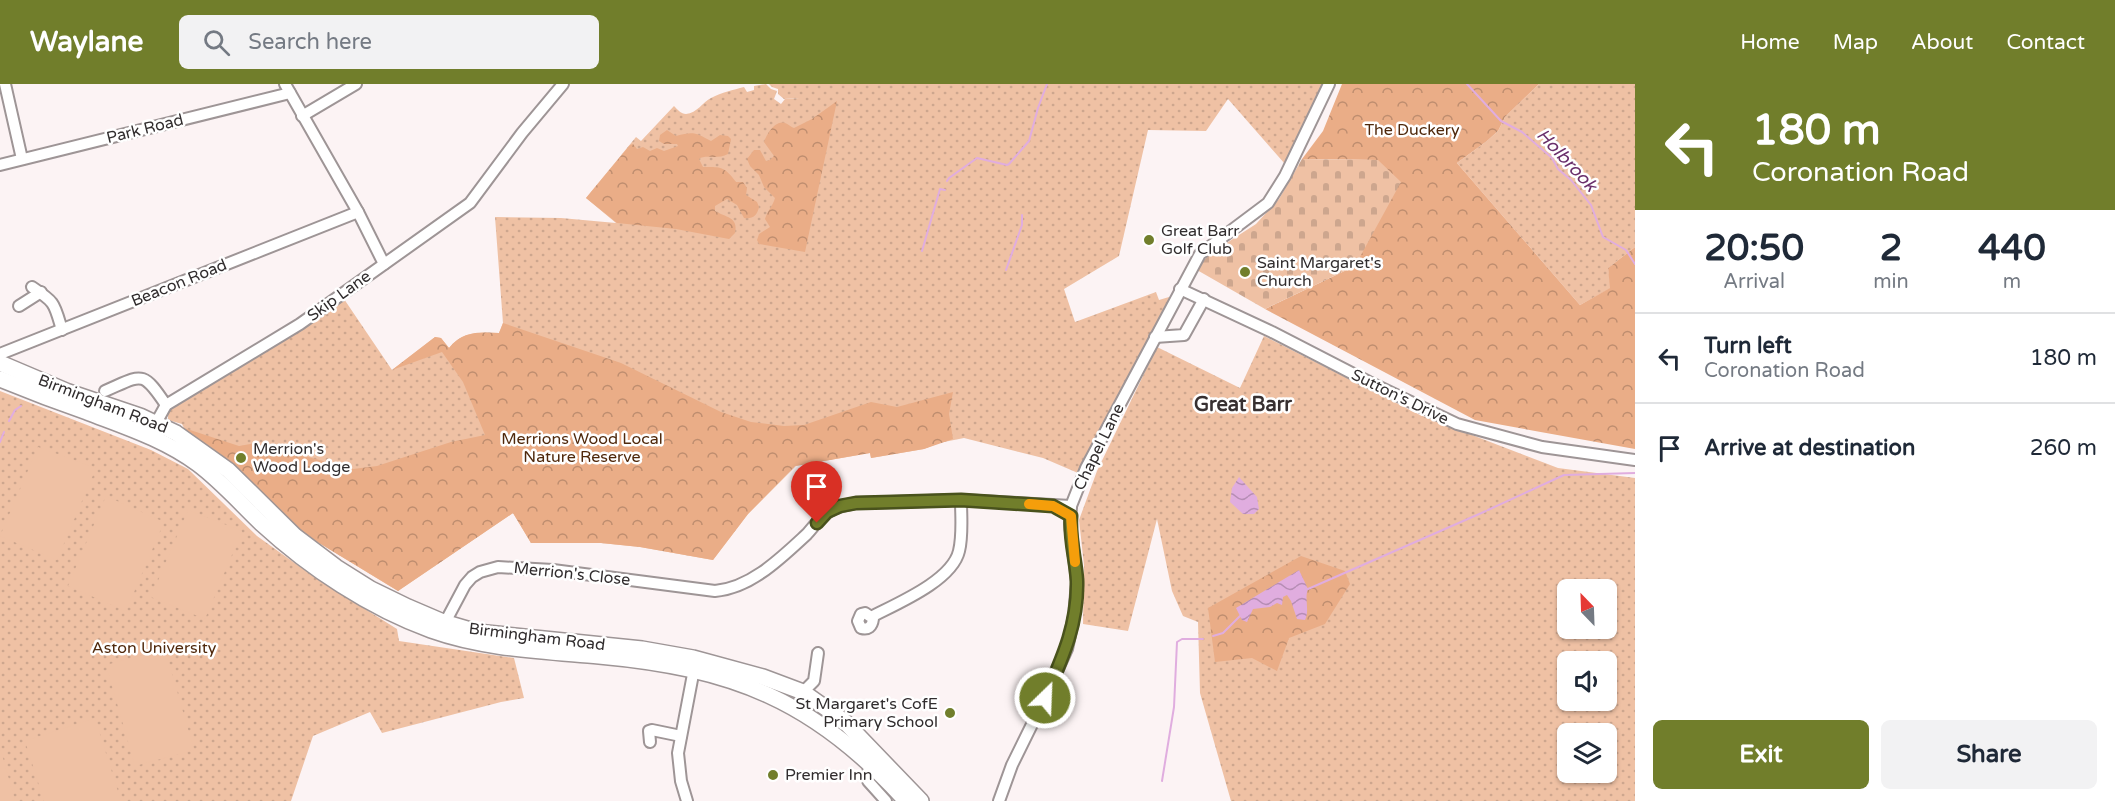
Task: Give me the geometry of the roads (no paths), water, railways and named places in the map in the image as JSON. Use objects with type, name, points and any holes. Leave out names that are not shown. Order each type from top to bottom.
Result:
[{"type":"highway","name":"Birmingham Road","points":[[2,369],[156,423],[193,444],[228,470],[294,536],[336,567],[371,589],[444,627],[541,652],[636,659],[694,669],[757,690],[795,708],[840,738],[869,763],[906,801]]},
{"type":"highway","name":"Birmingham Road","points":[[2,369],[181,452],[214,477],[288,546],[330,578],[408,622],[477,632],[642,649],[693,658],[764,677],[808,695],[844,721],[921,801]]},
{"type":"highway","points":[[825,727],[817,716],[797,700],[808,695],[840,727],[840,738]]},
{"type":"street","points":[[5,84],[22,159]]},
{"type":"street","points":[[302,116],[356,84]]},
{"type":"street","points":[[384,264],[470,202],[522,133],[563,84]]},
{"type":"street","name":"Chapel Lane","points":[[999,801],[1012,765],[1067,649],[1074,616],[1077,582],[1071,511],[1086,468],[1200,254],[1268,203],[1285,176],[1329,84]]},
{"type":"street","name":"Park Road","points":[[0,165],[288,88]]},
{"type":"street","name":"Skip Lane","points":[[156,423],[166,405],[300,324],[384,264],[358,212],[288,88]]},
{"type":"street","name":"Beacon Road","points":[[2,369],[63,330],[358,212]]},
{"type":"street","name":"Sutton's Drive","points":[[1180,289],[1457,424],[1542,447],[1635,460]]},
{"type":"street","points":[[19,305],[37,290],[47,295],[53,303],[63,330]]},
{"type":"street","points":[[1155,337],[1184,334],[1204,299]]},
{"type":"street","points":[[105,391],[141,378],[149,381],[166,405]]},
{"type":"street","points":[[871,616],[925,589],[945,573],[959,554],[961,500],[1053,506],[1071,511]]},
{"type":"street","name":"Merrion's Close","points":[[444,627],[465,585],[472,577],[498,567],[553,570],[715,591],[727,590],[742,585],[761,573],[807,533],[827,512],[840,506],[864,503],[961,500]]},
{"type":"street","points":[[808,695],[818,653]]},
{"type":"street","points":[[687,801],[678,753],[694,669]]},
{"type":"street","points":[[650,742],[649,731],[652,730],[681,736]]},
{"type":"street","points":[[869,763],[868,781],[886,801]]},
{"type":"water","points":[[1239,477],[1257,497],[1259,509],[1254,514],[1243,514],[1230,502],[1232,488]]},
{"type":"water","points":[[1299,570],[1308,589],[1305,620],[1297,619],[1287,595],[1283,597],[1282,605],[1277,603],[1270,607],[1253,609],[1247,622],[1242,620],[1236,608]]},
{"type":"waterway","points":[[947,181],[977,158],[1009,164],[1029,141],[1047,84]]},
{"type":"waterway","name":"Holbrook","points":[[1467,84],[1501,121],[1522,132],[1552,158],[1558,169],[1571,180],[1591,205],[1603,237],[1626,250],[1635,264]]},
{"type":"waterway","points":[[922,251],[940,189],[945,190]]},
{"type":"waterway","points":[[1006,270],[1022,225],[1022,215]]},
{"type":"waterway","points":[[9,421],[15,410],[21,406]]},
{"type":"waterway","points":[[0,442],[4,432]]},
{"type":"waterway","points":[[1488,510],[1564,475],[1635,473]]},
{"type":"waterway","points":[[1308,589],[1486,511]]},
{"type":"waterway","points":[[1213,636],[1223,633],[1240,616]]},
{"type":"waterway","points":[[1162,781],[1174,707],[1177,642],[1182,639],[1203,639]]},
{"type":"place","name":"Great Barr Golf Club","points":[[1149,240]]},
{"type":"place","name":"Saint Margaret's Church","points":[[1245,272]]},
{"type":"place","name":"Merrion's Wood Lodge","points":[[241,458]]},
{"type":"place","name":"St Margaret's CofE Primary School","points":[[950,713]]},
{"type":"place","name":"Premier Inn","points":[[773,775]]},
{"type":"district","name":"Great Barr","points":[[1243,405]]},
{"type":"park label","name":"The Duckery","points":[[1412,130]]},
{"type":"park label","name":"Merrions Wood Local Nature Reserve","points":[[582,448]]},
{"type":"park label","name":"Aston University","points":[[154,648]]}]
